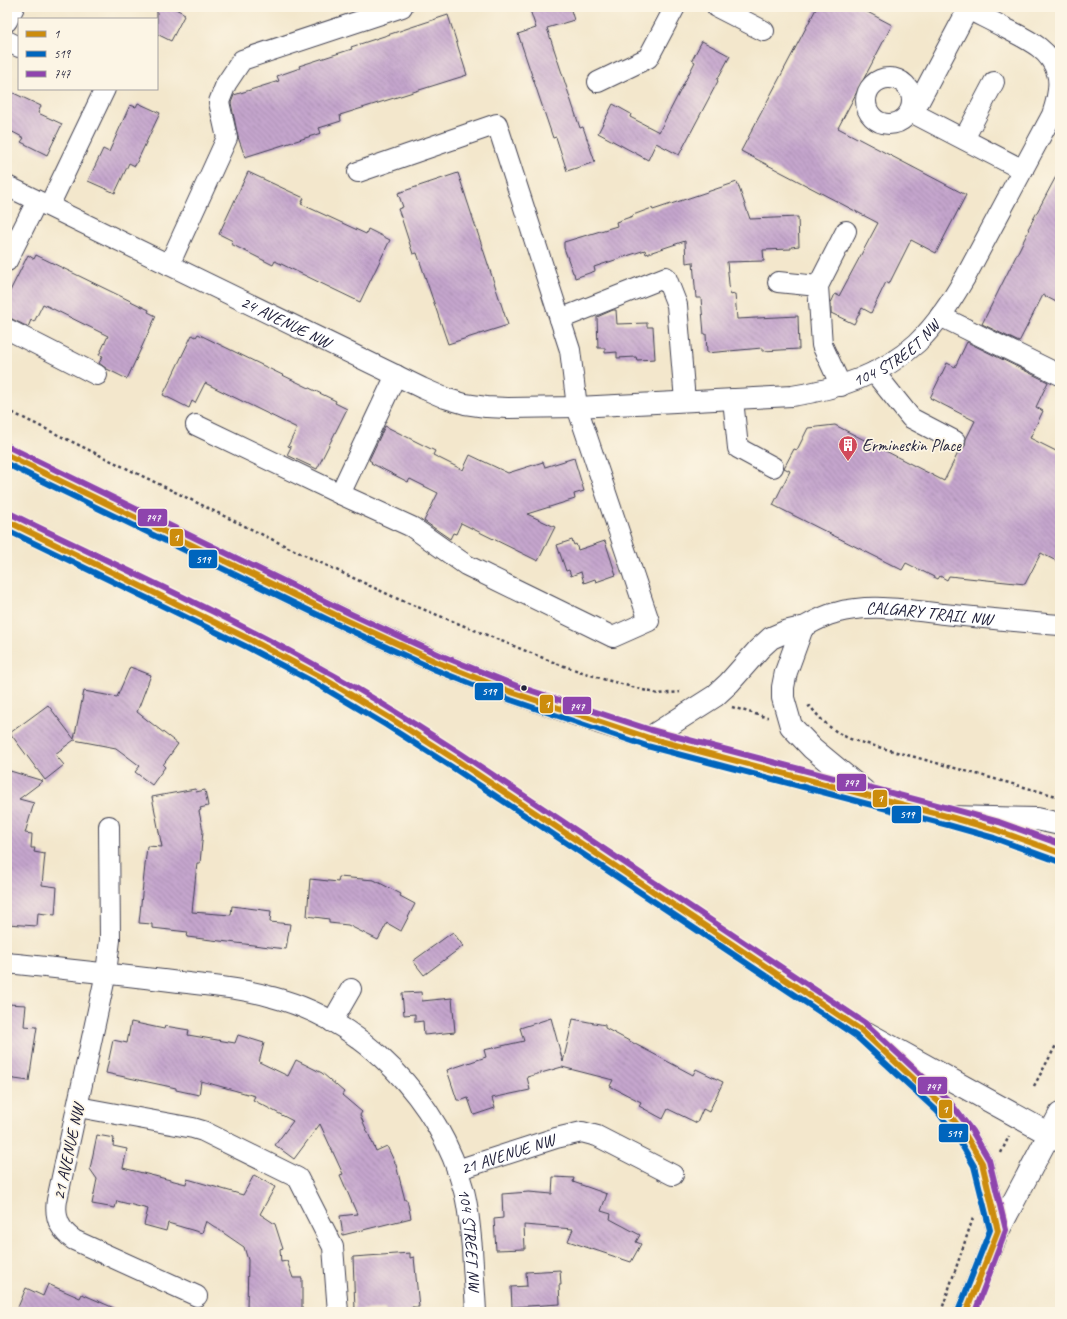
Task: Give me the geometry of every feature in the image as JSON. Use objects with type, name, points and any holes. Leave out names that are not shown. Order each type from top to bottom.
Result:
[{"type":"main road","points":[[7,455],[348,621],[439,663],[514,692],[649,738],[950,817],[996,830],[1060,853]]},
{"type":"main road","points":[[7,471],[81,491]]},
{"type":"main road","points":[[7,521],[252,640],[320,677],[390,718],[861,1030],[1054,1137]]},
{"type":"main road","points":[[649,738],[715,696],[771,638],[784,632],[802,628]]},
{"type":"main road","points":[[802,628],[786,672],[783,687],[783,698],[791,726],[801,738],[869,796]]},
{"type":"main road","points":[[950,817],[1037,819],[1060,824]]},
{"type":"main road","points":[[861,1030],[943,1106],[966,1136],[982,1163],[998,1231]]},
{"type":"main road","points":[[966,1312],[998,1231],[1054,1137],[1060,1114]]},
{"type":"street","points":[[7,21],[14,7]]},
{"type":"street","points":[[169,265],[227,138],[219,102],[226,84],[242,60],[402,7]]},
{"type":"street","points":[[598,82],[648,58],[675,7]]},
{"type":"street","points":[[717,7],[764,31]]},
{"type":"street","points":[[966,8],[912,112],[1023,170]]},
{"type":"street","name":"104 STREET NW","points":[[577,407],[792,396],[813,393],[841,386],[874,372],[895,360],[917,343],[951,302],[966,276],[1052,115],[1056,102],[1058,74],[1051,59],[1042,49],[966,8]]},
{"type":"street","points":[[7,41],[18,46]]},
{"type":"street","points":[[964,139],[994,82]]},
{"type":"street","points":[[7,261],[43,204],[105,90]]},
{"type":"street","points":[[196,424],[340,494],[412,527],[466,565],[613,637],[649,621],[577,407],[570,350],[497,124],[358,172]]},
{"type":"street","name":"24 AVENUE NW","points":[[7,186],[445,398],[486,408],[577,407]]},
{"type":"street","points":[[841,386],[822,345],[818,286],[846,231]]},
{"type":"street","points":[[560,319],[666,277],[677,305],[685,401]]},
{"type":"street","points":[[778,282],[818,286]]},
{"type":"street","points":[[940,316],[1060,376]]},
{"type":"street","points":[[7,329],[98,374]]},
{"type":"street","points":[[874,372],[911,418],[955,440]]},
{"type":"street","points":[[340,494],[396,375]]},
{"type":"street","points":[[732,399],[738,448],[773,467]]},
{"type":"street","name":"CALGARY TRAIL NW","points":[[802,628],[821,618],[855,609],[904,610],[1060,625]]},
{"type":"street","name":"21 AVENUE NW","points":[[109,826],[110,940],[106,973],[56,1209],[58,1222],[66,1234],[74,1240],[197,1296]]},
{"type":"street","name":"21 AVENUE NW","points":[[7,963],[106,973],[256,992],[292,1003],[332,1022],[381,1057],[403,1079],[437,1126],[457,1170],[556,1138],[582,1132],[597,1136],[673,1175]]},
{"type":"street","points":[[332,1022],[351,989]]},
{"type":"street","points":[[78,1107],[203,1131],[298,1178],[333,1247],[338,1312]]},
{"type":"street","name":"104 STREET NW","points":[[457,1170],[469,1210],[476,1312]]},
{"type":"path","points":[[7,410],[292,550],[406,602],[558,664],[588,674],[658,694],[678,693],[684,691]]},
{"type":"path","points":[[715,696],[731,707],[765,717],[810,706],[820,718],[842,736],[1060,797]]},
{"type":"path","points":[[1034,1086],[1060,1038]]},
{"type":"path","points":[[1004,1146],[1010,1133]]},
{"type":"path","points":[[941,1312],[974,1217],[974,1212]]},
{"type":"building","points":[[157,7],[172,7],[185,14],[171,41],[158,34]]},
{"type":"building","points":[[529,7],[570,7],[574,20],[547,28],[580,128],[583,127],[595,162],[567,171],[556,137],[553,138],[518,34],[536,28]]},
{"type":"building","points":[[817,7],[858,7],[892,25],[838,128],[966,195],[936,253],[911,240],[889,284],[886,282],[871,313],[862,308],[854,324],[831,313],[831,303],[835,294],[839,296],[878,223],[741,151]]},
{"type":"building","points":[[448,15],[467,75],[340,115],[341,121],[319,128],[321,133],[245,157],[238,137],[231,103],[234,95],[279,81],[277,76],[300,68],[299,66]]},
{"type":"building","points":[[702,41],[730,56],[679,155],[656,143],[648,160],[598,133],[613,104],[631,114],[630,117],[659,132],[695,62],[692,60]]},
{"type":"building","points":[[7,90],[41,106],[38,113],[62,124],[47,155],[21,142],[24,138],[7,129]]},
{"type":"building","points":[[138,103],[160,113],[135,166],[129,163],[115,193],[88,181],[103,149],[109,152],[130,105],[136,107]]},
{"type":"building","points":[[1060,169],[1060,304],[1043,295],[1019,342],[982,324],[1029,230],[1028,229]]},
{"type":"building","points":[[248,172],[304,198],[301,204],[366,234],[368,229],[390,240],[360,302],[275,261],[273,265],[231,244],[233,241],[219,234]]},
{"type":"building","points":[[458,173],[508,325],[448,344],[417,253],[413,254],[398,209],[403,207],[398,193]]},
{"type":"building","points":[[737,182],[750,219],[798,217],[799,246],[791,247],[791,249],[763,250],[764,261],[727,262],[730,295],[735,294],[737,319],[798,316],[799,349],[762,351],[762,348],[707,353],[701,298],[696,298],[693,262],[686,263],[685,241],[646,254],[645,250],[594,267],[595,271],[575,278],[564,248],[564,242],[617,226],[616,222],[652,208],[653,210]]},
{"type":"building","points":[[28,255],[34,259],[36,255],[149,310],[148,312],[156,316],[127,379],[107,369],[99,363],[103,356],[99,355],[108,336],[43,304],[34,322],[31,320],[28,327],[7,318],[7,297]]},
{"type":"building","points":[[616,310],[617,324],[647,323],[647,327],[653,327],[655,359],[637,360],[636,357],[617,358],[617,352],[605,353],[605,348],[598,348],[597,317]]},
{"type":"building","points":[[198,334],[336,401],[335,403],[347,409],[317,469],[287,455],[291,447],[288,446],[297,428],[205,383],[195,403],[192,401],[189,408],[163,395],[192,335],[196,337]]},
{"type":"building","name":"Ermineskin Place","points":[[967,342],[1048,382],[1036,407],[1043,411],[1030,438],[1060,453],[1060,563],[1041,553],[1025,584],[949,576],[947,580],[940,576],[938,579],[906,563],[902,570],[773,505],[790,471],[784,468],[794,449],[797,450],[808,428],[835,425],[944,481],[959,451],[965,446],[966,439],[975,421],[930,398],[947,363],[955,367]]},
{"type":"building","points":[[385,426],[435,451],[433,455],[463,470],[470,455],[508,473],[543,462],[545,467],[574,458],[584,491],[574,494],[575,499],[527,514],[555,527],[538,561],[461,523],[456,534],[453,533],[450,539],[424,521],[438,493],[410,479],[408,482],[371,463],[372,462],[369,460]]},
{"type":"building","points":[[572,540],[574,545],[576,544],[578,550],[605,541],[616,575],[596,582],[595,579],[584,583],[581,572],[571,576],[569,570],[566,571],[557,545]]},
{"type":"building","points":[[130,667],[151,675],[137,712],[178,744],[163,765],[165,767],[152,785],[135,772],[140,766],[116,748],[74,740],[55,754],[64,765],[45,780],[10,733],[48,705],[74,739],[84,691],[117,697]]},
{"type":"building","points":[[7,770],[43,781],[19,799],[34,803],[25,833],[32,834],[31,848],[35,848],[34,852],[45,854],[42,885],[57,887],[55,915],[38,913],[37,926],[7,924]]},
{"type":"building","points":[[195,789],[196,792],[205,790],[208,806],[200,808],[201,810],[199,811],[203,831],[200,863],[197,863],[192,912],[231,915],[232,906],[271,911],[270,922],[290,924],[286,949],[187,937],[188,932],[152,928],[152,924],[139,923],[147,846],[162,847],[152,797]]},
{"type":"building","points":[[339,877],[374,880],[401,894],[400,896],[415,904],[401,931],[387,923],[378,940],[348,925],[329,923],[329,919],[307,916],[310,879],[338,882]]},
{"type":"building","points":[[453,932],[463,946],[424,975],[413,961]]},
{"type":"building","points":[[421,992],[422,1001],[452,998],[455,1032],[424,1035],[423,1021],[415,1022],[415,1014],[404,1015],[402,993]]},
{"type":"building","points":[[7,1004],[26,1005],[24,1026],[37,1027],[29,1081],[7,1078]]},
{"type":"building","points":[[551,1018],[563,1062],[573,1019],[605,1025],[605,1028],[693,1075],[696,1069],[723,1082],[709,1112],[703,1109],[697,1123],[668,1109],[663,1119],[639,1106],[641,1102],[610,1086],[613,1080],[562,1067],[527,1077],[530,1090],[492,1098],[495,1108],[474,1115],[468,1098],[460,1101],[457,1100],[447,1070],[486,1057],[484,1050],[524,1041],[520,1028]]},
{"type":"building","points":[[131,1022],[164,1029],[165,1026],[189,1030],[188,1035],[235,1043],[238,1035],[264,1043],[259,1062],[288,1076],[296,1060],[322,1073],[344,1092],[342,1095],[362,1112],[360,1115],[376,1151],[387,1146],[396,1165],[411,1218],[343,1235],[340,1216],[357,1214],[340,1175],[343,1174],[320,1124],[294,1159],[275,1145],[293,1121],[253,1100],[255,1096],[201,1081],[199,1095],[176,1090],[176,1088],[106,1073],[113,1040],[127,1043]]},
{"type":"building","points":[[97,1135],[114,1138],[113,1146],[127,1149],[123,1168],[186,1184],[187,1179],[243,1195],[254,1175],[275,1187],[260,1214],[275,1224],[283,1249],[280,1250],[281,1262],[287,1261],[293,1278],[302,1278],[302,1312],[271,1312],[271,1310],[247,1309],[248,1260],[244,1247],[206,1221],[202,1233],[168,1223],[166,1231],[144,1225],[148,1209],[117,1201],[115,1208],[92,1204],[97,1179],[90,1169]]},
{"type":"building","points":[[553,1177],[574,1178],[573,1182],[607,1194],[601,1211],[611,1214],[610,1219],[640,1235],[636,1242],[641,1244],[631,1262],[568,1241],[573,1229],[524,1225],[525,1249],[496,1250],[494,1219],[503,1218],[502,1194],[529,1192],[552,1194]]},
{"type":"building","points":[[410,1253],[410,1258],[414,1257],[419,1307],[412,1307],[413,1312],[386,1312],[385,1309],[355,1310],[353,1257]]},
{"type":"building","points":[[560,1270],[560,1304],[512,1307],[511,1287],[527,1286],[526,1272]]},
{"type":"building","points":[[48,1284],[80,1298],[82,1294],[123,1312],[16,1312],[26,1288],[43,1296]]},
{"type":"transit line","name":"747","points":[[11,448],[351,614],[442,656],[517,686],[651,730],[999,822],[1060,844]]},
{"type":"transit line","name":"1","points":[[7,455],[348,621],[439,663],[514,693],[649,738],[950,817],[996,830],[1060,853]]},
{"type":"transit line","name":"519","points":[[7,464],[345,628],[436,670],[511,700],[647,746],[948,825],[994,838],[1057,861]]},
{"type":"transit line","name":"747","points":[[11,514],[286,649],[393,710],[865,1023],[949,1101],[972,1131],[989,1160],[1006,1230],[975,1312]]},
{"type":"transit line","name":"1","points":[[7,521],[251,640],[321,677],[390,718],[456,760],[861,1030],[943,1106],[966,1136],[982,1163],[998,1231],[966,1312]]},
{"type":"transit line","name":"519","points":[[7,530],[247,647],[317,684],[386,725],[452,767],[856,1036],[937,1111],[959,1140],[974,1166],[990,1230],[959,1309]]},
{"type":"place","name":"Ermineskin Place","points":[[848,462]]}]
